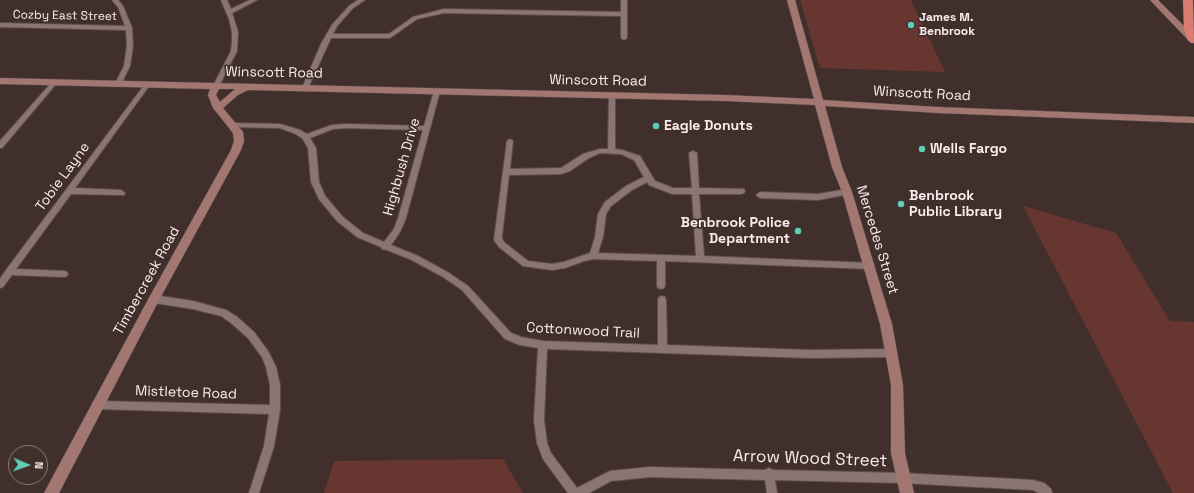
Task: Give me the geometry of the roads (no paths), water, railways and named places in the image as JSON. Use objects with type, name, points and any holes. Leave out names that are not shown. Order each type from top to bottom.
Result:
[{"type":"highway","points":[[1188,4],[1190,29],[1194,40]]},
{"type":"main road","name":"Mercedes Street","points":[[791,0],[837,167],[848,192],[886,324],[890,353],[897,385],[898,452],[902,478],[907,493]]},
{"type":"main road","points":[[1154,0],[1194,40]]},
{"type":"main road","name":"Winscott Road","points":[[0,81],[249,86],[818,102],[938,110],[1194,120]]},
{"type":"main road","name":"Timbercreek Road","points":[[51,493],[154,299],[236,150],[239,141],[238,132],[218,108],[212,95],[216,86]]},
{"type":"main road","points":[[218,108],[235,93],[249,86]]},
{"type":"street","points":[[115,0],[121,7],[129,28],[130,56],[118,84]]},
{"type":"street","points":[[216,86],[234,51],[235,42],[235,32],[224,0]]},
{"type":"street","points":[[229,12],[254,0]]},
{"type":"street","points":[[305,88],[329,36],[343,14],[350,7],[362,0]]},
{"type":"street","points":[[624,0],[624,38]]},
{"type":"street","points":[[329,36],[390,36],[415,18],[437,12],[469,11],[624,14]]},
{"type":"street","name":"Cozby East Street","points":[[0,25],[129,28]]},
{"type":"street","points":[[0,146],[54,83]]},
{"type":"street","name":"Tobie Layne","points":[[0,285],[146,85]]},
{"type":"street","name":"Highbush Drive","points":[[385,246],[397,230],[402,218],[437,91]]},
{"type":"street","points":[[611,151],[612,96]]},
{"type":"street","points":[[233,125],[280,126],[298,132],[306,137],[332,127],[427,128]]},
{"type":"street","name":"Cottonwood Trail","points":[[306,137],[312,148],[315,182],[322,196],[340,219],[360,235],[415,258],[446,275],[465,288],[508,336],[520,342],[543,345],[809,354],[890,353]]},
{"type":"street","points":[[510,141],[498,240],[520,261],[533,266],[552,267],[565,265],[593,256],[661,257],[870,266]]},
{"type":"street","points":[[506,172],[561,171],[567,169],[586,156],[600,151],[611,151],[622,152],[637,158],[652,183],[672,191],[741,191]]},
{"type":"street","points":[[693,153],[700,259]]},
{"type":"street","points":[[593,256],[599,237],[602,214],[608,204],[629,188],[648,178]]},
{"type":"street","points":[[69,191],[120,193]]},
{"type":"street","points":[[760,195],[818,197],[848,192]]},
{"type":"street","points":[[661,257],[661,286]]},
{"type":"street","points":[[9,272],[64,274]]},
{"type":"street","points":[[154,299],[193,305],[223,314],[233,319],[251,335],[266,354],[271,367],[274,385],[274,410],[269,446],[254,493]]},
{"type":"street","points":[[662,300],[663,348]]},
{"type":"street","points":[[543,345],[539,420],[542,444],[547,456],[574,493]]},
{"type":"street","name":"Mistletoe Road","points":[[98,405],[274,410]]},
{"type":"street","name":"Arrow Wood Street","points":[[578,493],[610,476],[650,472],[769,473],[902,478],[1033,485],[1046,491]]},
{"type":"street","points":[[769,473],[772,493]]},
{"type":"place","name":"James M. Benbrook","points":[[911,25]]},
{"type":"place","name":"Eagle Donuts","points":[[656,126]]},
{"type":"place","name":"Wells Fargo","points":[[922,149]]},
{"type":"place","name":"Benbrook Public Library","points":[[901,204]]},
{"type":"place","name":"Benbrook Police Department","points":[[798,231]]}]
